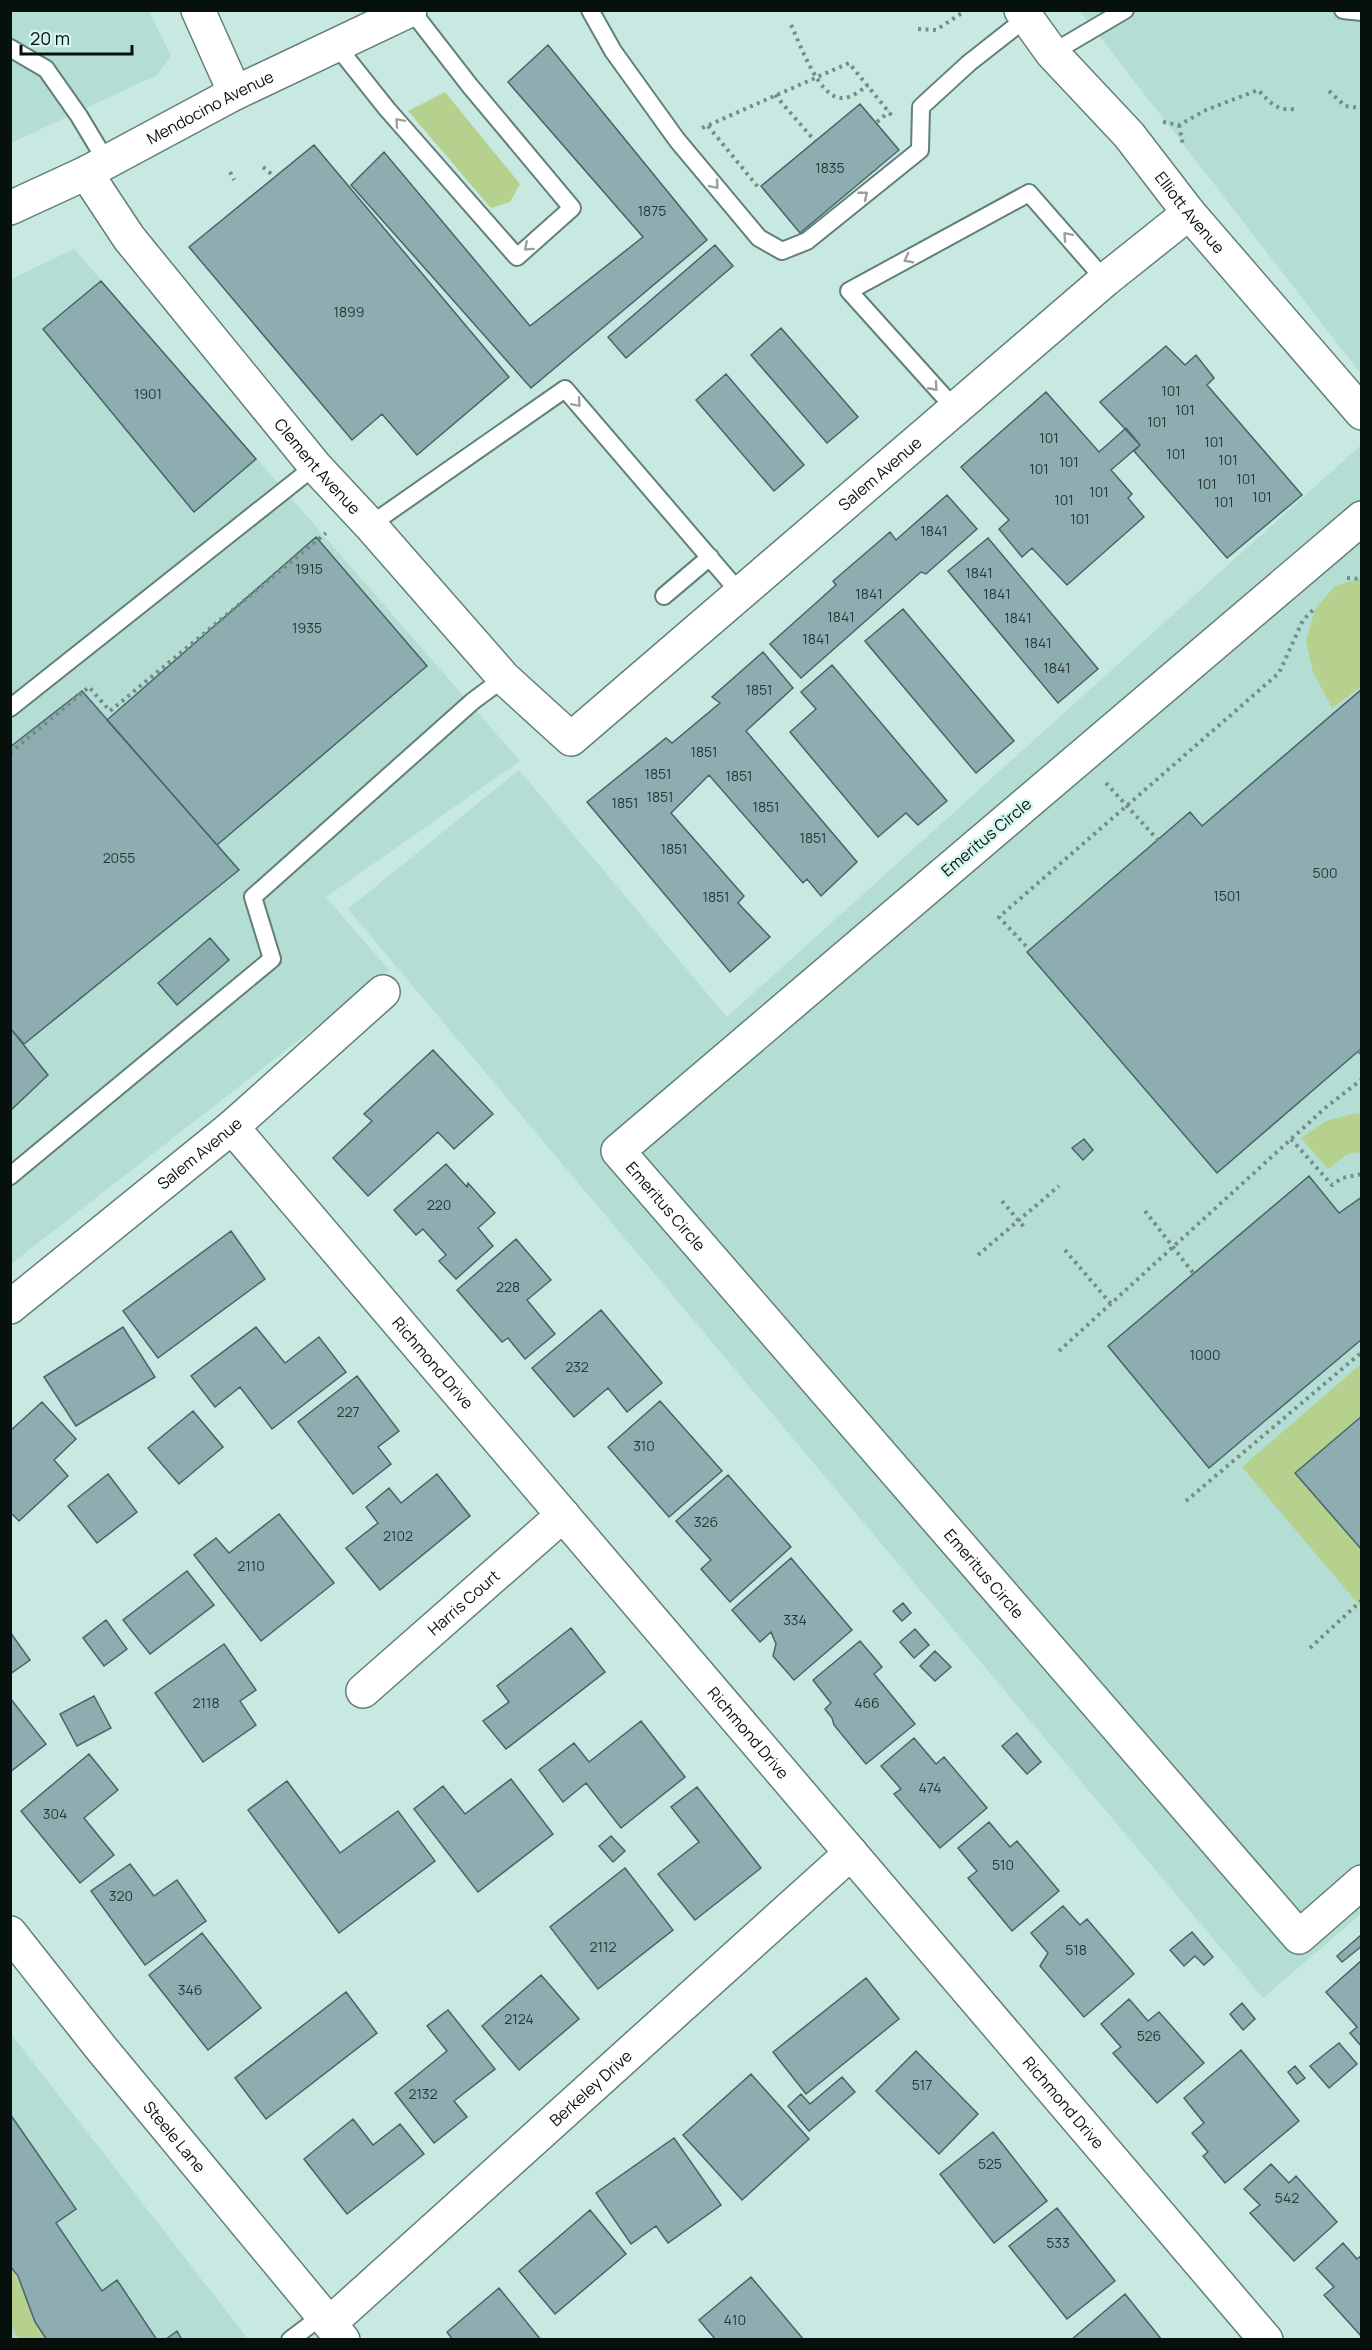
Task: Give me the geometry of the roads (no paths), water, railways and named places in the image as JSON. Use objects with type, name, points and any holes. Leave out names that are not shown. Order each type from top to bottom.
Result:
[{"type":"street","points":[[198,10],[235,93]]},
{"type":"street","name":"Mendocino Avenue","points":[[10,208],[96,167],[235,93],[411,10]]},
{"type":"street","name":"Elliott Avenue","points":[[1022,13],[1052,53],[1130,135],[1190,213],[1362,413]]},
{"type":"street","name":"Clement Avenue","points":[[96,167],[129,238],[315,466],[504,678],[571,739]]},
{"type":"street","name":"Salem Avenue","points":[[571,739],[1105,280],[1190,213]]},
{"type":"street","name":"Emeritus Circle","points":[[1362,518],[618,1150],[1299,1937],[1362,1882]]},
{"type":"street","name":"Salem Avenue","points":[[10,1307],[232,1127],[383,992]]},
{"type":"street","name":"Richmond Drive","points":[[232,1127],[1266,2340]]},
{"type":"street","name":"Harris Court","points":[[363,1691],[563,1515]]},
{"type":"street","name":"Berkeley Drive","points":[[334,2330],[851,1854]]},
{"type":"street","name":"Steele Lane","points":[[10,1933],[101,2048],[334,2330]]},
{"type":"lane","points":[[336,45],[387,109],[517,258],[572,208],[470,86],[411,10]]},
{"type":"lane","points":[[590,10],[613,51],[677,140],[759,238],[782,251],[807,241],[920,150],[921,107],[1022,13]]},
{"type":"lane","points":[[1052,53],[1125,10]]},
{"type":"lane","points":[[1343,10],[1362,12]]},
{"type":"lane","points":[[10,48],[46,69],[79,116],[96,167]]},
{"type":"lane","points":[[956,410],[849,291],[1029,193],[1105,280]]},
{"type":"lane","points":[[370,525],[565,389],[740,593]]},
{"type":"lane","points":[[10,708],[315,466]]},
{"type":"lane","points":[[664,596],[710,557]]},
{"type":"lane","points":[[10,1176],[272,960],[253,897],[473,701],[504,678]]},
{"type":"lane","points":[[290,2340],[334,2330]]}]
